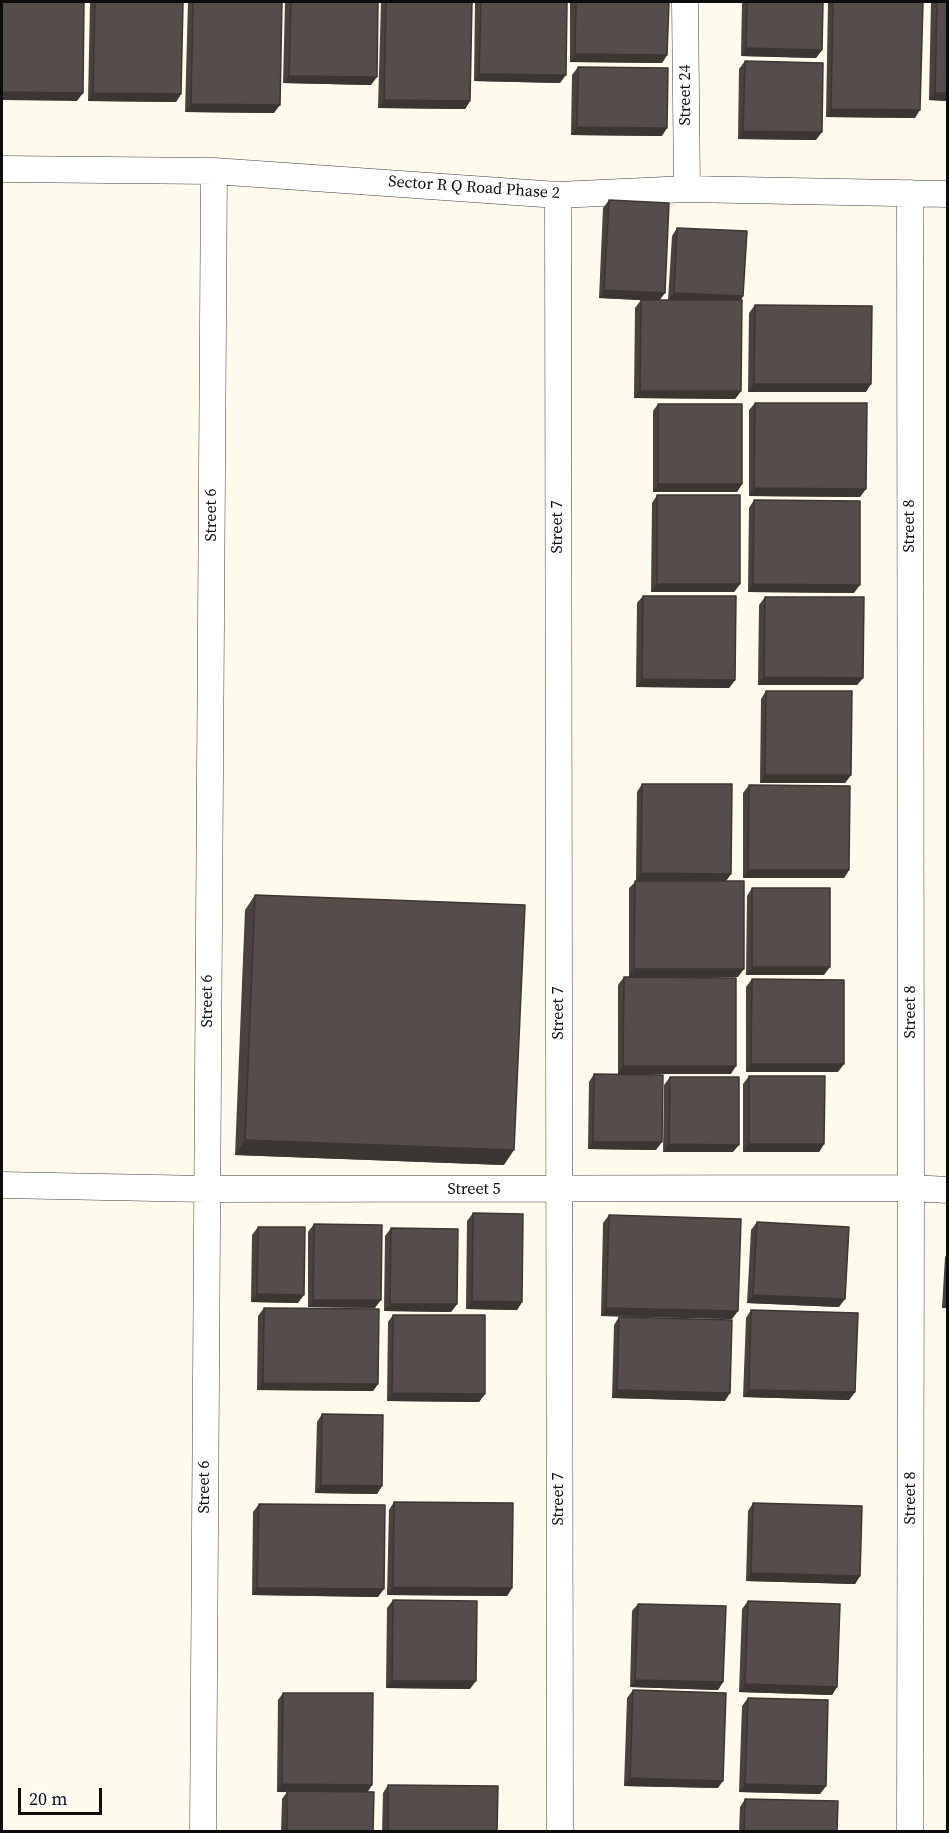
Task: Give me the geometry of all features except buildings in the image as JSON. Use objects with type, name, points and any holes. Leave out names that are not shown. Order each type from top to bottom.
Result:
[{"type":"street","name":"Street 24","points":[[685,2],[687,189]]},
{"type":"street","name":"Sector R Q Road Phase 2","points":[[2,169],[214,171],[558,195],[687,189],[948,194]]},
{"type":"street","name":"Street 6","points":[[203,1832],[214,171]]},
{"type":"street","name":"Street 8","points":[[910,193],[910,1832]]},
{"type":"street","name":"Street 7","points":[[558,195],[560,1832]]},
{"type":"street","name":"Street 5","points":[[2,1185],[206,1189],[911,1188],[948,1190]]}]
